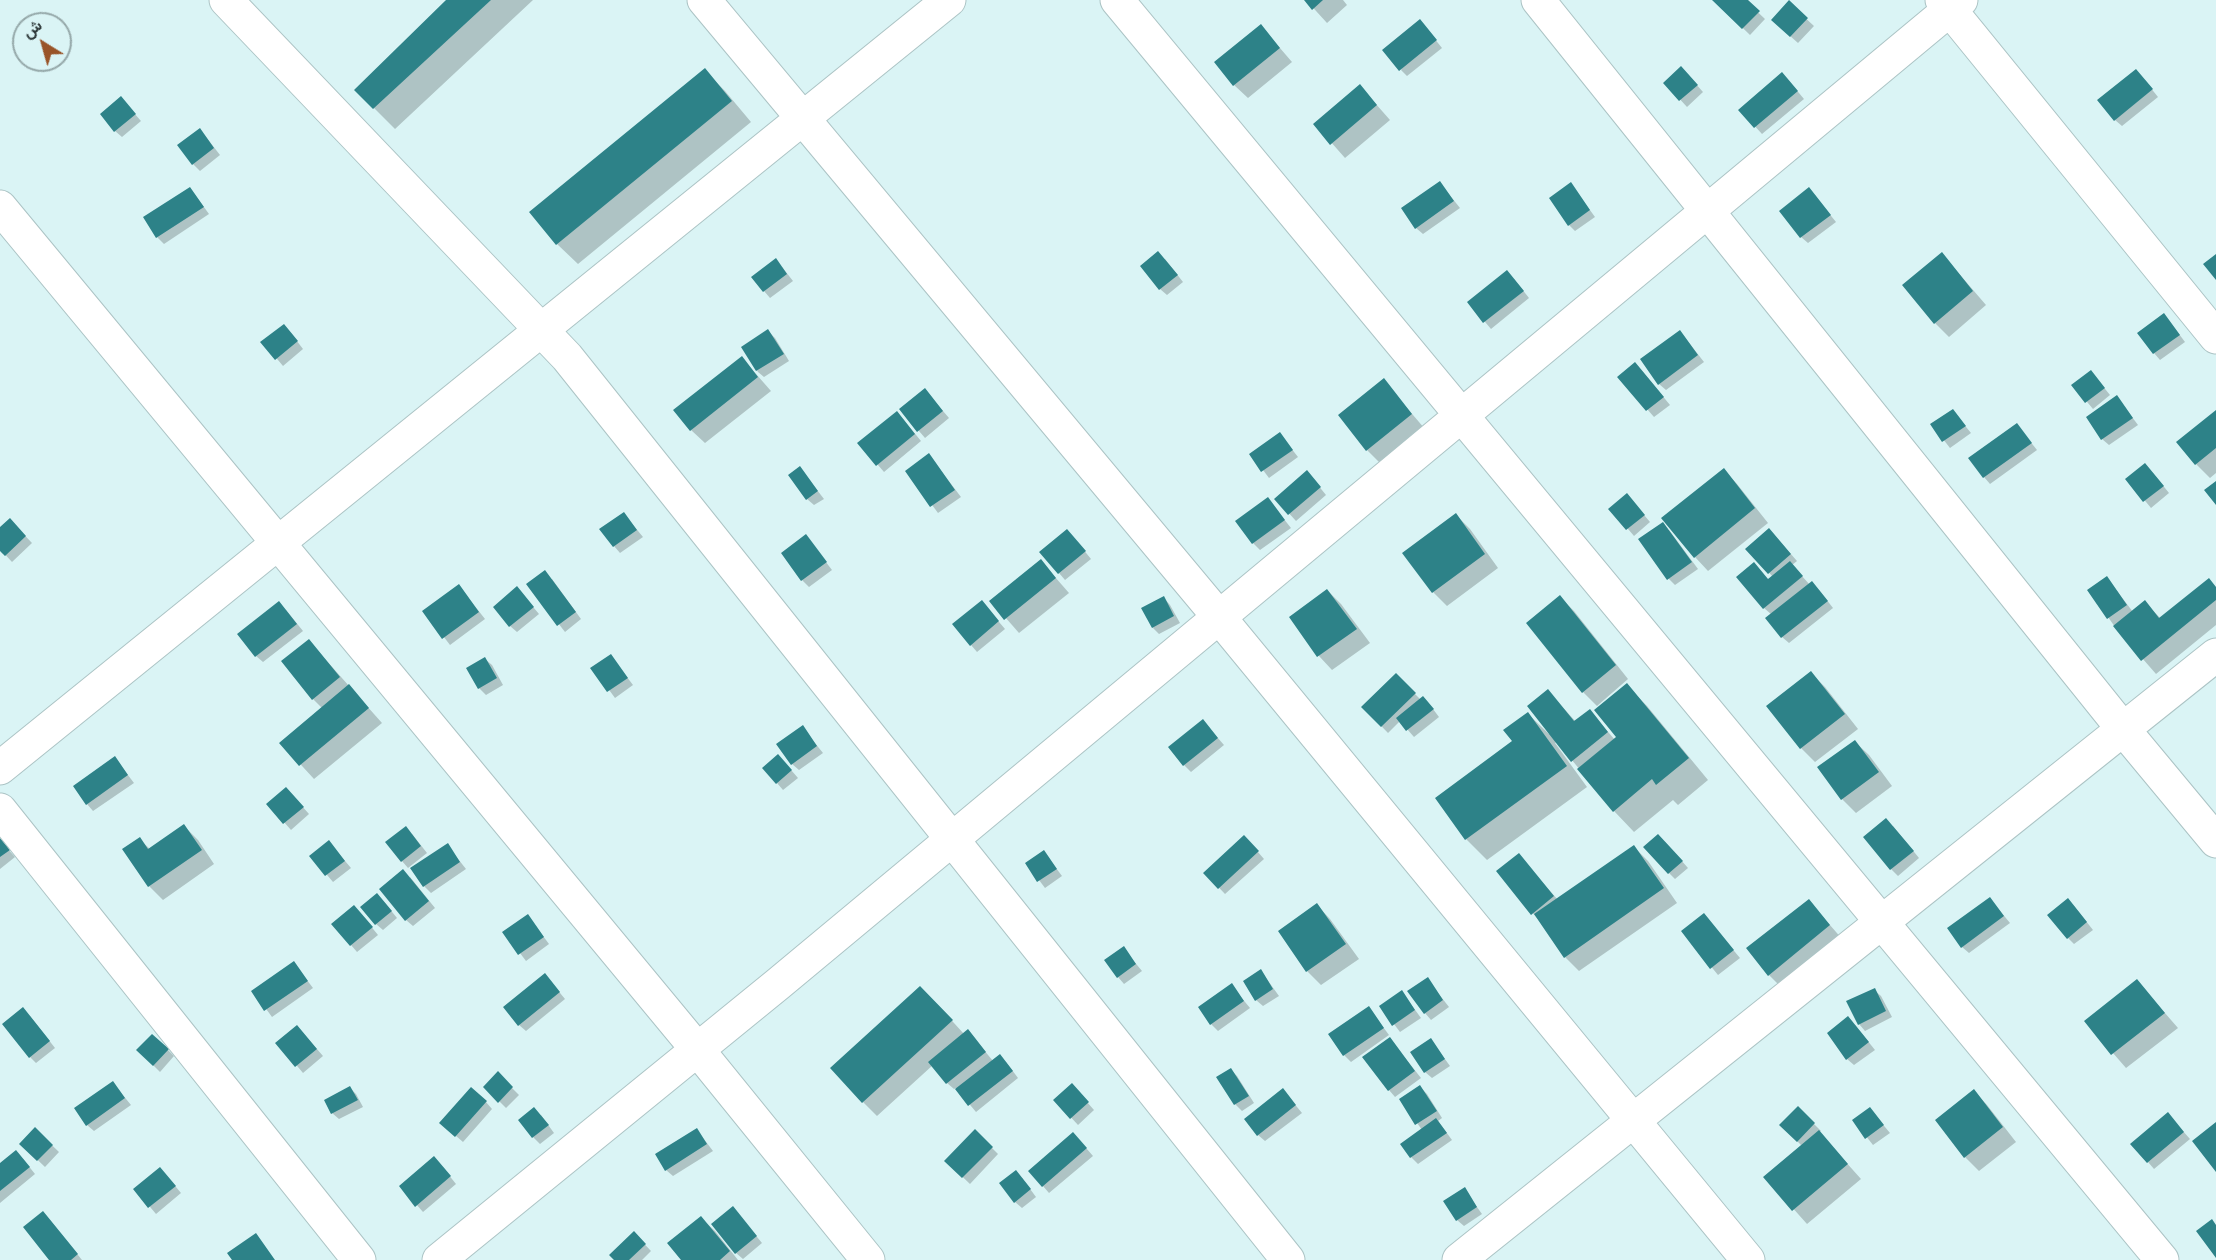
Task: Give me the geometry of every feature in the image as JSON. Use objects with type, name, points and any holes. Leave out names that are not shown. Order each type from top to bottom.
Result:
[{"type":"street","points":[[226,0],[567,357],[1288,1260]]},
{"type":"street","points":[[704,0],[1219,617],[1748,1260]]},
{"type":"street","points":[[0,768],[949,0]]},
{"type":"street","points":[[1117,0],[2162,1260]]},
{"type":"street","points":[[1538,0],[1706,212],[2216,841]]},
{"type":"street","points":[[439,1260],[952,839],[1706,212],[1951,3],[2216,337]]},
{"type":"street","points":[[0,207],[697,1049],[868,1260]]},
{"type":"street","points":[[1459,1260],[2216,655]]},
{"type":"street","points":[[0,810],[359,1260]]},
{"type":"building","points":[[446,0],[491,0],[373,109],[354,90]]},
{"type":"building","points":[[1304,0],[1323,0],[1312,10]]},
{"type":"building","points":[[1712,0],[1748,0],[1760,11],[1742,29]]},
{"type":"building","points":[[1789,0],[1808,18],[1790,37],[1771,20]]},
{"type":"building","points":[[1420,19],[1437,40],[1399,71],[1382,50]]},
{"type":"building","points":[[1261,24],[1280,48],[1233,86],[1214,62]]},
{"type":"building","points":[[1681,66],[1698,85],[1679,101],[1663,83]]},
{"type":"building","points":[[705,68],[732,101],[556,245],[529,212]]},
{"type":"building","points":[[2136,69],[2153,89],[2114,121],[2097,100]]},
{"type":"building","points":[[1782,72],[1798,91],[1754,128],[1738,110]]},
{"type":"building","points":[[1360,84],[1377,105],[1330,145],[1313,124]]},
{"type":"building","points":[[121,96],[136,114],[114,132],[100,114]]},
{"type":"building","points":[[200,128],[214,148],[192,165],[177,145]]},
{"type":"building","points":[[1440,181],[1454,201],[1415,229],[1401,208]]},
{"type":"building","points":[[1571,182],[1590,210],[1568,226],[1549,198]]},
{"type":"building","points":[[190,187],[204,207],[156,238],[143,217]]},
{"type":"building","points":[[1809,187],[1831,215],[1800,238],[1779,211]]},
{"type":"building","points":[[1158,251],[1178,275],[1159,290],[1140,266]]},
{"type":"building","points":[[1942,252],[1973,291],[1934,324],[1902,285]]},
{"type":"building","points":[[2216,254],[2216,280],[2203,264]]},
{"type":"building","points":[[776,258],[787,274],[763,292],[751,277]]},
{"type":"building","points":[[1507,270],[1524,291],[1483,323],[1467,302]]},
{"type":"building","points":[[2164,313],[2180,335],[2153,354],[2137,333]]},
{"type":"building","points":[[284,324],[298,341],[275,360],[260,342]]},
{"type":"building","points":[[768,329],[784,354],[756,371],[741,347]]},
{"type":"building","points":[[1680,330],[1698,355],[1658,385],[1640,359]]},
{"type":"building","points":[[742,356],[758,377],[690,431],[673,410]]},
{"type":"building","points":[[1635,362],[1664,397],[1646,411],[1617,377]]},
{"type":"building","points":[[2091,370],[2105,388],[2085,403],[2071,385]]},
{"type":"building","points":[[1384,378],[1412,414],[1366,451],[1338,415]]},
{"type":"building","points":[[925,388],[943,411],[917,432],[899,409]]},
{"type":"building","points":[[2117,395],[2133,418],[2101,440],[2086,417]]},
{"type":"building","points":[[1953,409],[1966,426],[1942,442],[1930,424]]},
{"type":"building","points":[[2216,410],[2216,448],[2195,465],[2176,442]]},
{"type":"building","points":[[897,411],[915,434],[876,466],[857,443]]},
{"type":"building","points":[[2017,423],[2032,443],[1983,478],[1968,458]]},
{"type":"building","points":[[1280,432],[1293,450],[1261,472],[1249,454]]},
{"type":"building","points":[[929,453],[955,490],[930,507],[905,471]]},
{"type":"building","points":[[2145,463],[2164,486],[2143,502],[2125,479]]},
{"type":"building","points":[[800,466],[818,491],[806,500],[788,475]]},
{"type":"building","points":[[1724,468],[1755,508],[1694,558],[1661,518]]},
{"type":"building","points":[[1307,470],[1321,487],[1288,515],[1274,499]]},
{"type":"building","points":[[2216,481],[2216,505],[2204,490]]},
{"type":"building","points":[[1627,493],[1645,515],[1626,530],[1608,509]]},
{"type":"building","points":[[1268,497],[1285,520],[1252,544],[1235,521]]},
{"type":"building","points":[[624,512],[637,530],[613,547],[599,529]]},
{"type":"building","points":[[1456,513],[1485,554],[1432,593],[1402,553]]},
{"type":"building","points":[[10,518],[26,536],[5,556],[0,551],[0,527]]},
{"type":"building","points":[[1663,522],[1692,562],[1667,580],[1638,539]]},
{"type":"building","points":[[1769,528],[1791,554],[1768,574],[1745,549]]},
{"type":"building","points":[[1067,529],[1086,551],[1058,574],[1039,552]]},
{"type":"building","points":[[806,534],[827,562],[801,581],[781,553]]},
{"type":"building","points":[[1041,559],[1056,578],[1004,620],[989,601]]},
{"type":"building","points":[[1790,561],[1803,576],[1763,609],[1736,577],[1754,562],[1768,579]]},
{"type":"building","points":[[545,570],[576,612],[557,626],[526,584]]},
{"type":"building","points":[[2107,576],[2127,605],[2107,619],[2087,590]]},
{"type":"building","points":[[2209,578],[2216,587],[2216,600],[2141,661],[2113,626],[2145,600],[2159,618]]},
{"type":"building","points":[[1812,581],[1828,601],[1781,638],[1765,618]]},
{"type":"building","points":[[459,584],[479,612],[442,639],[422,611]]},
{"type":"building","points":[[517,586],[534,607],[509,627],[493,607]]},
{"type":"building","points":[[1327,589],[1357,629],[1317,657],[1289,617]]},
{"type":"building","points":[[1560,595],[1616,665],[1582,693],[1526,623]]},
{"type":"building","points":[[1164,596],[1174,616],[1152,628],[1141,608]]},
{"type":"building","points":[[982,600],[999,621],[970,646],[952,624]]},
{"type":"building","points":[[279,601],[297,624],[255,657],[237,634]]},
{"type":"building","points":[[309,639],[340,677],[312,700],[281,661]]},
{"type":"building","points":[[611,654],[628,678],[607,692],[590,668]]},
{"type":"building","points":[[485,657],[497,678],[478,689],[466,668]]},
{"type":"building","points":[[1811,671],[1845,714],[1800,749],[1766,706]]},
{"type":"building","points":[[1396,673],[1416,693],[1381,727],[1361,707]]},
{"type":"building","points":[[1627,683],[1689,758],[1656,785],[1652,779],[1613,812],[1577,769],[1616,737],[1594,710]]},
{"type":"building","points":[[349,684],[369,708],[299,766],[279,743]]},
{"type":"building","points":[[1548,689],[1574,721],[1590,709],[1608,732],[1571,762],[1527,706]]},
{"type":"building","points":[[1423,696],[1434,709],[1406,731],[1396,718]]},
{"type":"building","points":[[1528,712],[1567,766],[1465,840],[1435,798],[1512,741],[1503,730]]},
{"type":"building","points":[[1203,719],[1218,738],[1183,766],[1168,747]]},
{"type":"building","points":[[803,725],[817,746],[791,765],[776,744]]},
{"type":"building","points":[[1855,740],[1879,772],[1841,800],[1817,767]]},
{"type":"building","points":[[778,754],[792,770],[776,784],[762,768]]},
{"type":"building","points":[[115,756],[128,775],[86,805],[73,786]]},
{"type":"building","points":[[286,787],[304,807],[283,824],[266,804]]},
{"type":"building","points":[[1886,818],[1914,851],[1890,870],[1863,837]]},
{"type":"building","points":[[184,824],[202,850],[148,887],[122,849],[140,837],[148,849]]},
{"type":"building","points":[[406,826],[421,846],[401,862],[385,842]]},
{"type":"building","points":[[1658,834],[1683,861],[1668,874],[1643,847]]},
{"type":"building","points":[[1244,835],[1259,851],[1218,889],[1203,873]]},
{"type":"building","points":[[0,838],[10,850],[0,857]]},
{"type":"building","points":[[329,840],[345,861],[325,876],[309,856]]},
{"type":"building","points":[[448,843],[460,862],[423,887],[410,868]]},
{"type":"building","points":[[1634,845],[1664,888],[1564,958],[1534,914]]},
{"type":"building","points":[[1044,850],[1057,869],[1037,882],[1025,863]]},
{"type":"building","points":[[1519,853],[1554,896],[1531,915],[1496,871]]},
{"type":"building","points":[[403,869],[429,901],[405,921],[379,889]]},
{"type":"building","points":[[377,893],[392,911],[375,925],[360,907]]},
{"type":"building","points":[[1990,897],[2004,916],[1961,948],[1947,928]]},
{"type":"building","points":[[2068,898],[2087,922],[2067,939],[2047,915]]},
{"type":"building","points":[[1809,899],[1830,925],[1768,976],[1746,948]]},
{"type":"building","points":[[1317,903],[1346,944],[1306,972],[1278,931]]},
{"type":"building","points":[[354,905],[373,927],[350,946],[331,924]]},
{"type":"building","points":[[1704,913],[1734,950],[1710,969],[1681,931]]},
{"type":"building","points":[[528,914],[544,937],[518,955],[502,932]]},
{"type":"building","points":[[1124,946],[1136,964],[1117,978],[1104,960]]},
{"type":"building","points":[[294,961],[308,981],[264,1011],[251,991]]},
{"type":"building","points":[[1261,969],[1273,989],[1255,1001],[1243,981]]},
{"type":"building","points":[[545,973],[560,992],[518,1026],[503,1007]]},
{"type":"building","points":[[1428,977],[1443,1000],[1424,1014],[1407,991]]},
{"type":"building","points":[[2137,979],[2165,1013],[2111,1055],[2084,1021]]},
{"type":"building","points":[[1232,983],[1244,1001],[1210,1025],[1198,1007]]},
{"type":"building","points":[[920,986],[953,1020],[862,1103],[830,1068]]},
{"type":"building","points":[[1875,988],[1886,1011],[1858,1025],[1846,1001]]},
{"type":"building","points":[[1402,990],[1415,1010],[1392,1026],[1379,1006]]},
{"type":"building","points":[[1369,1006],[1384,1028],[1343,1056],[1328,1034]]},
{"type":"building","points":[[23,1007],[50,1041],[29,1058],[2,1024]]},
{"type":"building","points":[[1848,1016],[1869,1042],[1846,1060],[1827,1033]]},
{"type":"building","points":[[297,1025],[317,1049],[295,1067],[275,1043]]},
{"type":"building","points":[[968,1029],[986,1052],[946,1084],[928,1062]]},
{"type":"building","points":[[152,1034],[169,1049],[153,1066],[136,1050]]},
{"type":"building","points":[[1390,1037],[1415,1071],[1388,1091],[1362,1057]]},
{"type":"building","points":[[1431,1038],[1445,1059],[1424,1073],[1410,1052]]},
{"type":"building","points":[[1000,1054],[1013,1071],[968,1106],[955,1089]]},
{"type":"building","points":[[1231,1068],[1249,1096],[1234,1105],[1216,1077]]},
{"type":"building","points":[[498,1071],[513,1087],[498,1103],[483,1087]]},
{"type":"building","points":[[113,1081],[125,1098],[86,1126],[74,1108]]},
{"type":"building","points":[[1072,1083],[1089,1102],[1070,1119],[1053,1100]]},
{"type":"building","points":[[1420,1085],[1437,1111],[1415,1125],[1399,1099]]},
{"type":"building","points":[[350,1086],[358,1100],[331,1114],[324,1100]]},
{"type":"building","points":[[471,1087],[487,1101],[455,1137],[439,1123]]},
{"type":"building","points":[[1283,1088],[1296,1105],[1257,1136],[1244,1119]]},
{"type":"building","points":[[1974,1089],[2003,1127],[1964,1158],[1935,1120]]},
{"type":"building","points":[[1798,1106],[1815,1123],[1797,1142],[1779,1125]]},
{"type":"building","points":[[534,1107],[549,1125],[532,1138],[518,1120]]},
{"type":"building","points":[[1870,1107],[1884,1125],[1865,1139],[1852,1120]]},
{"type":"building","points":[[2168,1112],[2184,1132],[2147,1163],[2130,1144]]},
{"type":"building","points":[[1436,1118],[1447,1133],[1410,1158],[1400,1144]]},
{"type":"building","points":[[2216,1122],[2216,1172],[2192,1141]]},
{"type":"building","points":[[35,1127],[53,1145],[37,1161],[19,1144]]},
{"type":"building","points":[[697,1128],[707,1144],[665,1171],[655,1154]]},
{"type":"building","points":[[975,1129],[993,1147],[962,1178],[944,1161]]},
{"type":"building","points":[[1819,1130],[1848,1164],[1792,1211],[1763,1177]]},
{"type":"building","points":[[1073,1132],[1087,1148],[1042,1187],[1028,1171]]},
{"type":"building","points":[[16,1150],[30,1167],[0,1191],[0,1163]]},
{"type":"building","points":[[434,1156],[451,1176],[415,1207],[399,1186]]},
{"type":"building","points":[[160,1167],[176,1186],[148,1208],[133,1189]]},
{"type":"building","points":[[1016,1170],[1031,1189],[1014,1203],[999,1183]]},
{"type":"building","points":[[1465,1187],[1477,1207],[1456,1221],[1443,1201]]},
{"type":"building","points":[[733,1206],[757,1236],[735,1254],[711,1224]]},
{"type":"building","points":[[43,1211],[78,1254],[71,1260],[49,1260],[23,1227]]},
{"type":"building","points":[[701,1216],[730,1251],[720,1260],[681,1260],[667,1243]]},
{"type":"building","points":[[2212,1219],[2216,1225],[2216,1258],[2196,1231]]},
{"type":"building","points":[[634,1231],[646,1244],[629,1260],[614,1260],[609,1255]]},
{"type":"building","points":[[256,1233],[275,1260],[232,1260],[227,1253]]}]
